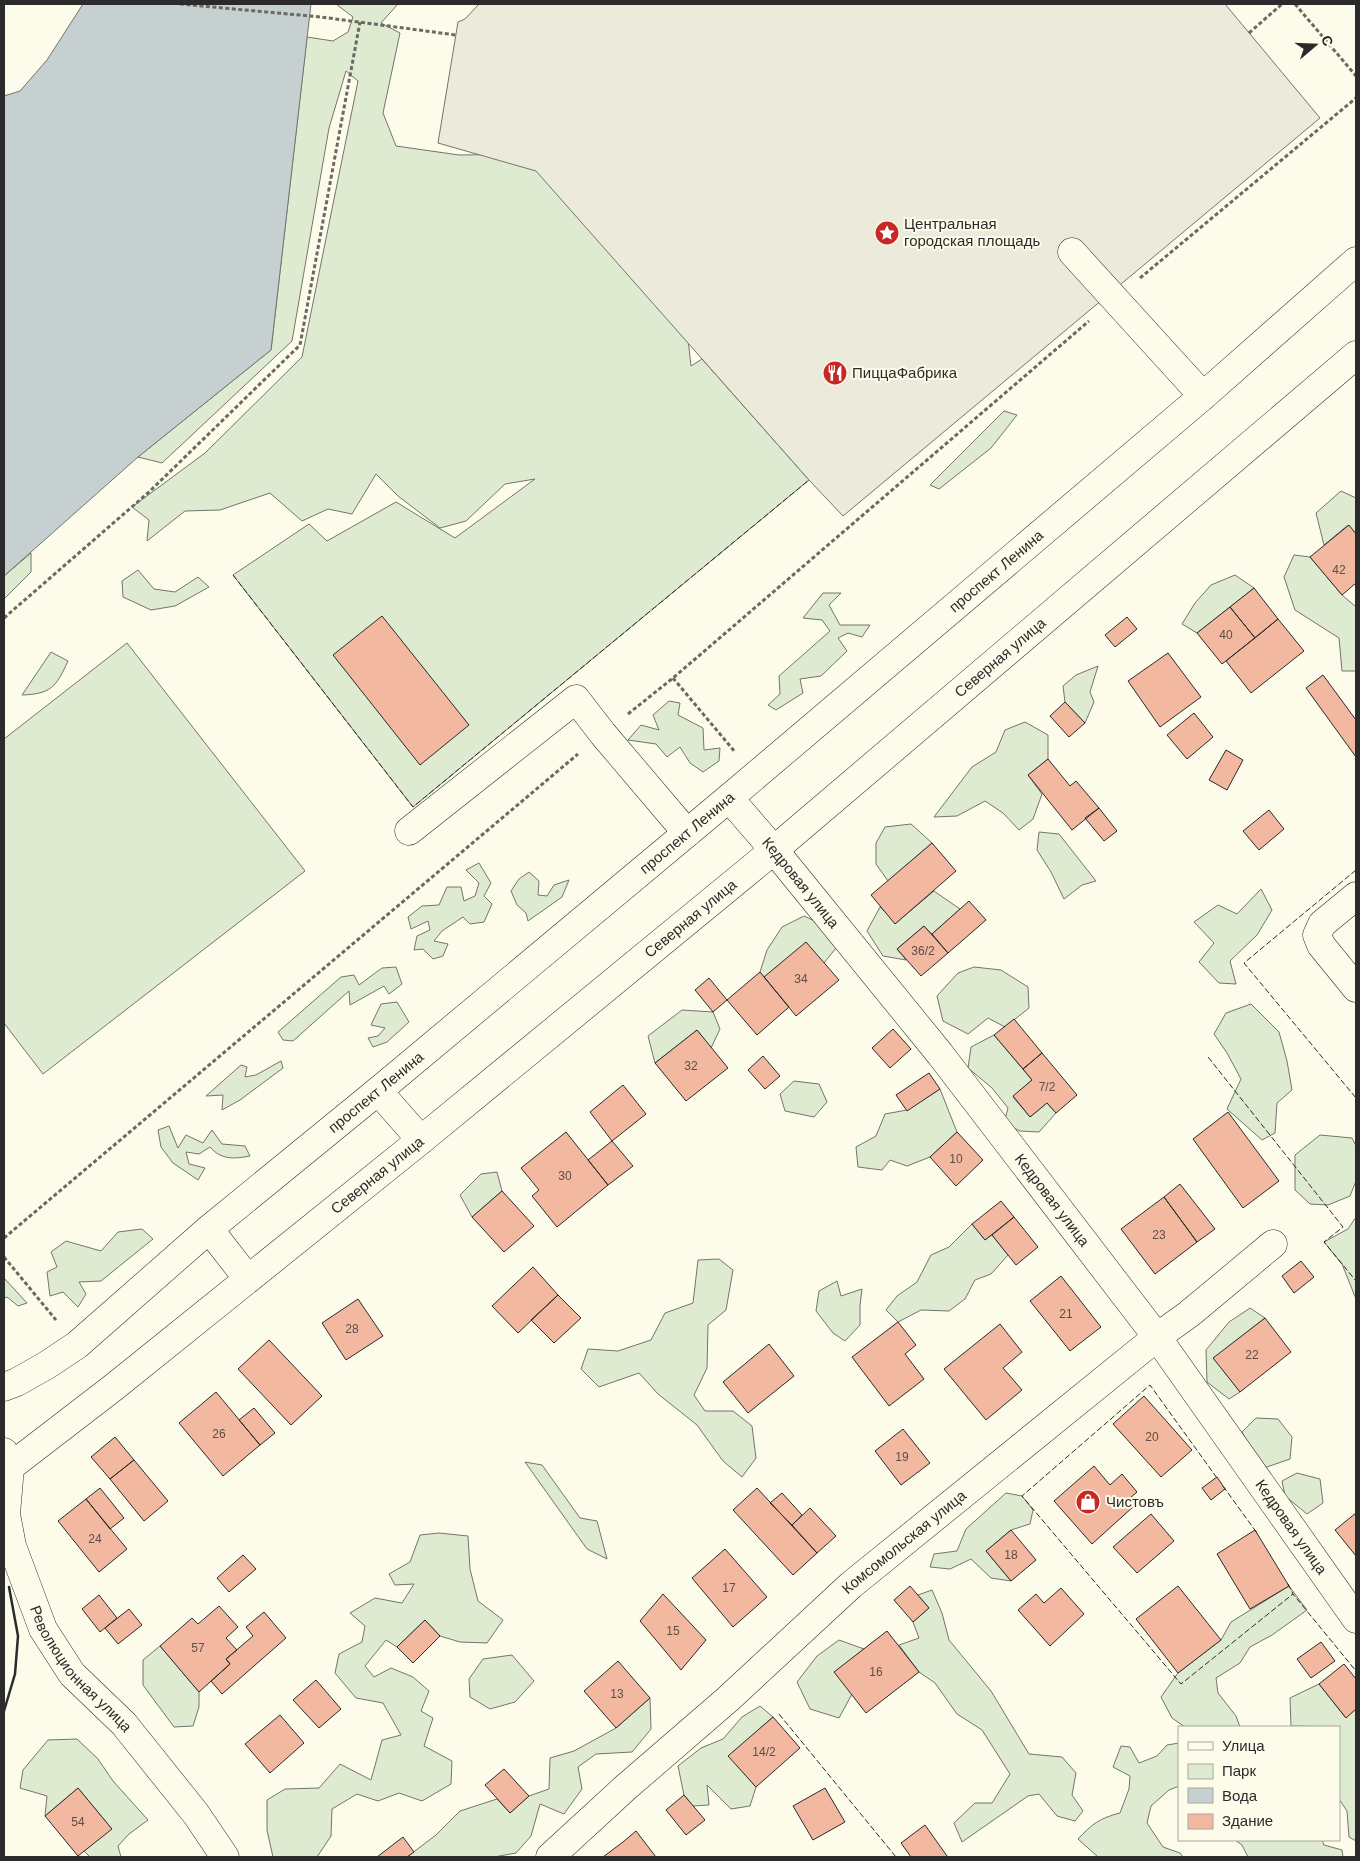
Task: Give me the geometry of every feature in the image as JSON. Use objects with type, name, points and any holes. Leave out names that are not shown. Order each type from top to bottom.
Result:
[{"type":"street","points":[[1072,252],[1203,396]]},
{"type":"street","name":"проспект Ленина","points":[[4,1387],[46,1366],[77,1345],[208,1230],[378,1091],[729,798],[1203,396],[1356,261]]},
{"type":"street","name":"Северная улица","points":[[7,1459],[248,1279],[421,1140],[774,850],[1356,355]]},
{"type":"street","points":[[409,831],[576,699],[603,734],[687,833]]},
{"type":"street","name":"Кедровая улица","points":[[729,798],[774,850],[940,1054],[1156,1336],[1356,1619]]},
{"type":"street","points":[[1356,896],[1322,924],[1317,935],[1321,945],[1356,988]]},
{"type":"street","points":[[378,1091],[421,1140]]},
{"type":"street","points":[[208,1230],[248,1279]]},
{"type":"street","name":"Комсомольская улица","points":[[550,1857],[624,1788],[728,1700],[851,1585],[1156,1336],[1188,1314],[1273,1244]]},
{"type":"street","name":"Революционная улица","points":[[7,1459],[6,1514],[12,1546],[43,1629],[72,1674],[124,1724],[196,1814],[225,1857]]},
{"type":"path","points":[[180,4],[321,17],[456,35]]},
{"type":"path","points":[[1249,33],[1282,4]]},
{"type":"path","points":[[1295,4],[1356,76]]},
{"type":"path","points":[[4,618],[150,492],[300,345],[360,22]]},
{"type":"path","points":[[4,1238],[603,734],[688,665],[1114,299],[1356,98]]},
{"type":"green space","points":[[336,4],[398,4],[381,23],[400,33],[383,113],[396,146],[459,155],[542,154],[688,339],[691,366],[702,359],[809,480],[413,807],[233,575],[309,524],[327,541],[396,502],[455,538],[535,479],[505,484],[466,521],[440,528],[398,496],[376,474],[352,514],[328,509],[302,521],[270,493],[220,510],[185,511],[147,541],[149,520],[132,507],[205,453],[302,357],[358,81],[346,71],[329,128],[292,341],[162,463],[138,457],[271,350],[307,37],[333,41],[348,32],[353,17]]},
{"type":"green space","points":[[1004,411],[1017,415],[991,448],[939,489],[930,485]]},
{"type":"green space","points":[[1341,491],[1356,498],[1356,534],[1348,525],[1324,545],[1316,513]]},
{"type":"green space","points":[[31,553],[31,572],[4,599],[4,576]]},
{"type":"green space","points":[[1294,555],[1310,557],[1342,595],[1356,607],[1356,671],[1342,671],[1339,638],[1295,610],[1284,577]]},
{"type":"green space","points":[[138,570],[154,589],[175,592],[198,577],[209,587],[175,606],[151,610],[123,597],[122,581]]},
{"type":"green space","points":[[1235,575],[1254,588],[1197,633],[1182,624],[1195,603],[1211,585]]},
{"type":"green space","points":[[823,593],[841,593],[829,605],[840,625],[870,625],[862,637],[848,633],[838,638],[847,651],[821,676],[800,679],[803,693],[776,710],[768,705],[780,694],[779,676],[830,631],[822,620],[803,618]]},
{"type":"green space","points":[[127,643],[305,871],[43,1074],[4,1023],[4,739]]},
{"type":"green space","points":[[51,652],[68,661],[56,683],[46,691],[22,695]]},
{"type":"green space","points":[[1098,666],[1090,692],[1094,702],[1085,723],[1065,702],[1063,686],[1076,675]]},
{"type":"green space","points":[[669,701],[680,703],[678,715],[703,728],[704,750],[720,748],[719,761],[703,772],[690,763],[680,747],[667,757],[656,744],[628,740],[641,725],[659,730],[653,715]]},
{"type":"green space","points":[[1025,722],[1048,735],[1048,759],[1028,775],[1042,794],[1033,819],[1019,830],[1003,813],[985,801],[957,816],[934,817],[972,767],[996,752],[1005,730]]},
{"type":"green space","points":[[911,824],[932,843],[888,881],[876,864],[876,843],[885,827]]},
{"type":"green space","points":[[1039,832],[1059,834],[1096,881],[1082,885],[1064,899],[1051,872],[1037,850]]},
{"type":"green space","points":[[479,863],[491,883],[484,896],[492,904],[484,922],[470,924],[463,917],[442,931],[434,941],[448,944],[443,956],[433,959],[423,949],[414,950],[417,936],[430,930],[428,921],[411,929],[408,917],[422,906],[439,905],[447,887],[461,887],[464,901],[475,896],[479,883],[466,870]]},
{"type":"green space","points":[[529,872],[539,881],[538,895],[547,896],[554,885],[569,880],[562,897],[528,921],[526,913],[517,905],[511,891],[519,879]]},
{"type":"green space","points":[[1261,889],[1272,910],[1257,935],[1230,961],[1236,984],[1219,983],[1199,962],[1214,943],[1194,922],[1218,905],[1237,914]]},
{"type":"green space","points":[[934,891],[960,909],[932,934],[924,926],[897,949],[906,960],[883,956],[867,931],[880,907],[896,923]]},
{"type":"green space","points":[[804,916],[819,923],[836,948],[824,963],[764,977],[760,972],[767,950],[782,927]]},
{"type":"green space","points":[[396,967],[402,984],[389,994],[384,986],[350,1005],[349,991],[293,1041],[283,1040],[278,1032],[341,977],[354,975],[359,985],[382,968]]},
{"type":"green space","points":[[974,967],[1001,970],[1028,987],[1029,1008],[1005,1027],[988,1018],[968,1034],[943,1021],[937,996],[958,973]]},
{"type":"green space","points":[[397,1002],[409,1022],[387,1042],[373,1047],[368,1038],[378,1036],[385,1028],[371,1025],[381,1004]]},
{"type":"green space","points":[[1251,1004],[1279,1032],[1292,1090],[1277,1103],[1275,1133],[1262,1140],[1227,1109],[1241,1079],[1214,1034],[1226,1013]]},
{"type":"green space","points":[[682,1010],[713,1012],[720,1029],[711,1048],[697,1030],[655,1063],[648,1036]]},
{"type":"green space","points":[[994,1035],[1032,1080],[1013,1097],[1030,1117],[1047,1103],[1056,1113],[1039,1132],[1020,1131],[1004,1123],[1008,1108],[992,1088],[968,1068],[971,1047]]},
{"type":"green space","points":[[281,1061],[283,1068],[240,1100],[222,1110],[223,1095],[206,1096],[241,1065],[247,1067],[245,1077],[256,1075]]},
{"type":"green space","points":[[794,1081],[819,1084],[827,1102],[814,1117],[785,1111],[780,1094]]},
{"type":"green space","points":[[940,1089],[957,1132],[930,1157],[907,1166],[890,1160],[882,1170],[858,1167],[856,1147],[876,1136],[885,1114],[907,1110]]},
{"type":"green space","points":[[169,1126],[178,1148],[186,1135],[203,1143],[212,1130],[222,1144],[245,1146],[250,1156],[228,1158],[210,1147],[199,1154],[186,1152],[189,1164],[205,1168],[198,1180],[173,1163],[161,1147],[158,1130]]},
{"type":"green space","points":[[1320,1135],[1352,1138],[1356,1146],[1356,1181],[1350,1196],[1328,1205],[1310,1204],[1295,1190],[1295,1155]]},
{"type":"green space","points":[[497,1172],[502,1191],[472,1217],[460,1195],[481,1174]]},
{"type":"green space","points":[[1356,1217],[1356,1299],[1342,1264],[1324,1242],[1348,1229]]},
{"type":"green space","points":[[972,1224],[985,1240],[992,1235],[1008,1255],[991,1274],[975,1280],[965,1299],[949,1311],[921,1310],[898,1322],[886,1310],[897,1296],[917,1282],[931,1255],[949,1247]]},
{"type":"green space","points":[[142,1229],[153,1239],[101,1281],[79,1282],[86,1294],[78,1307],[63,1292],[50,1296],[47,1272],[57,1267],[51,1252],[66,1241],[101,1251],[118,1232]]},
{"type":"green space","points":[[719,1259],[733,1270],[726,1310],[708,1325],[707,1368],[694,1395],[705,1411],[733,1411],[752,1426],[756,1458],[742,1477],[723,1461],[697,1425],[658,1394],[639,1373],[599,1387],[581,1369],[588,1349],[618,1351],[651,1340],[665,1313],[693,1303],[698,1260]]},
{"type":"green space","points":[[4,1278],[27,1303],[18,1306],[7,1297],[4,1298]]},
{"type":"green space","points":[[837,1281],[841,1296],[862,1289],[860,1325],[845,1341],[833,1333],[816,1311],[819,1291]]},
{"type":"green space","points":[[1250,1308],[1265,1318],[1214,1358],[1240,1392],[1229,1399],[1207,1382],[1206,1350],[1229,1322]]},
{"type":"green space","points":[[1256,1418],[1278,1419],[1292,1437],[1290,1459],[1261,1469],[1242,1432]]},
{"type":"green space","points":[[525,1462],[542,1465],[580,1518],[597,1521],[607,1559],[587,1549]]},
{"type":"green space","points":[[1297,1473],[1320,1479],[1323,1503],[1307,1514],[1285,1496],[1282,1481]]},
{"type":"green space","points":[[1006,1493],[1022,1496],[1033,1510],[1030,1524],[1011,1530],[986,1551],[1011,1581],[991,1578],[971,1559],[950,1569],[930,1567],[934,1554],[957,1551],[966,1529]]},
{"type":"green space","points":[[439,1533],[468,1536],[470,1569],[478,1601],[503,1620],[487,1643],[460,1642],[440,1636],[425,1620],[397,1647],[386,1640],[365,1666],[374,1677],[391,1668],[413,1677],[429,1691],[421,1711],[433,1718],[424,1746],[452,1761],[451,1784],[422,1801],[399,1793],[378,1801],[357,1794],[332,1809],[331,1836],[317,1857],[273,1857],[267,1830],[267,1800],[285,1789],[319,1788],[340,1764],[371,1780],[382,1740],[401,1735],[383,1703],[356,1698],[335,1673],[339,1654],[362,1642],[365,1626],[350,1613],[375,1598],[402,1603],[414,1584],[395,1585],[389,1574],[410,1562],[420,1535]]},
{"type":"green space","points":[[1289,1586],[1307,1610],[1272,1635],[1250,1647],[1240,1663],[1216,1678],[1218,1693],[1236,1716],[1240,1726],[1184,1726],[1172,1718],[1161,1697],[1178,1673],[1221,1640],[1231,1622]]},
{"type":"green space","points":[[932,1590],[942,1613],[949,1640],[991,1691],[1029,1754],[1062,1757],[1076,1773],[1072,1795],[1083,1811],[1075,1821],[1057,1816],[1039,1794],[1028,1796],[962,1842],[954,1823],[975,1803],[992,1803],[1010,1774],[982,1730],[957,1714],[935,1683],[919,1672],[899,1645],[919,1638],[913,1622],[929,1608],[918,1595]]},
{"type":"green space","points":[[839,1640],[864,1649],[835,1672],[852,1694],[839,1718],[810,1709],[797,1682],[817,1656]]},
{"type":"green space","points":[[160,1646],[199,1692],[199,1707],[193,1726],[174,1727],[143,1685],[143,1660]]},
{"type":"green space","points":[[512,1655],[534,1681],[515,1702],[490,1709],[470,1697],[469,1679],[483,1659]]},
{"type":"green space","points":[[1319,1684],[1345,1717],[1356,1709],[1356,1841],[1349,1837],[1347,1811],[1340,1800],[1340,1726],[1291,1726],[1290,1698]]},
{"type":"green space","points":[[650,1698],[651,1729],[632,1752],[596,1754],[578,1767],[582,1789],[564,1814],[540,1804],[531,1836],[516,1853],[494,1857],[407,1857],[436,1835],[460,1811],[497,1799],[510,1813],[529,1796],[549,1789],[550,1758],[574,1751],[616,1728]]},
{"type":"green space","points":[[760,1706],[773,1717],[729,1756],[756,1787],[750,1806],[731,1809],[707,1785],[709,1805],[693,1806],[684,1795],[678,1766],[701,1748],[723,1739],[742,1717]]},
{"type":"green space","points":[[77,1739],[98,1759],[113,1781],[148,1820],[129,1834],[118,1846],[121,1857],[90,1857],[84,1851],[111,1828],[78,1788],[45,1816],[47,1796],[20,1788],[23,1770],[48,1740]]},
{"type":"green space","points":[[1178,1743],[1178,1786],[1169,1790],[1151,1806],[1147,1823],[1163,1847],[1180,1853],[1183,1857],[1098,1857],[1078,1839],[1097,1822],[1120,1813],[1129,1789],[1130,1776],[1113,1767],[1121,1746],[1130,1747],[1139,1763],[1157,1756],[1167,1745]]},
{"type":"green space","points":[[1236,1841],[1322,1841],[1324,1845],[1342,1850],[1343,1857],[1248,1857],[1242,1845]]},
{"type":"shaded area","name":"Центральная городская площадь","points":[[479,4],[1225,4],[1320,118],[843,516],[536,171],[438,143],[458,22],[465,19]]},
{"type":"water","points":[[83,4],[311,4],[271,350],[138,457],[4,576],[4,96],[20,91],[47,60]]},
{"type":"building","points":[[1349,525],[1356,534],[1356,583],[1342,595],[1310,557]]},
{"type":"building","points":[[1254,588],[1278,619],[1255,638],[1230,607]]},
{"type":"building","points":[[1230,607],[1255,638],[1222,664],[1197,633]]},
{"type":"building","points":[[382,616],[469,725],[420,765],[333,655]]},
{"type":"building","points":[[1127,617],[1137,629],[1115,647],[1105,635]]},
{"type":"building","points":[[1278,619],[1304,651],[1251,693],[1226,661]]},
{"type":"building","points":[[1168,653],[1201,697],[1160,727],[1128,681]]},
{"type":"building","points":[[1323,675],[1356,720],[1356,757],[1306,688]]},
{"type":"building","points":[[1065,702],[1085,723],[1069,737],[1050,716]]},
{"type":"building","points":[[1194,713],[1213,737],[1187,759],[1167,735]]},
{"type":"building","points":[[1226,750],[1243,760],[1227,790],[1209,780]]},
{"type":"building","points":[[1048,759],[1070,786],[1076,781],[1099,808],[1072,830],[1028,775]]},
{"type":"building","points":[[1099,808],[1117,831],[1104,841],[1085,818]]},
{"type":"building","points":[[1269,810],[1284,829],[1259,850],[1243,831]]},
{"type":"building","points":[[932,843],[956,871],[895,924],[871,895]]},
{"type":"building","points":[[969,901],[986,920],[948,953],[932,934]]},
{"type":"building","points":[[924,926],[948,953],[921,976],[897,949]]},
{"type":"building","points":[[806,942],[839,980],[796,1016],[764,977]]},
{"type":"building","points":[[760,972],[789,1007],[757,1035],[727,1000]]},
{"type":"building","points":[[709,978],[727,1000],[713,1012],[695,990]]},
{"type":"building","points":[[1014,1019],[1042,1053],[1023,1069],[994,1035]]},
{"type":"building","points":[[893,1029],[911,1049],[890,1068],[872,1048]]},
{"type":"building","points":[[697,1030],[728,1068],[686,1101],[655,1063]]},
{"type":"building","points":[[1042,1053],[1077,1095],[1056,1113],[1047,1103],[1030,1117],[1013,1096],[1032,1080],[1023,1069]]},
{"type":"building","points":[[763,1056],[780,1076],[765,1089],[748,1070]]},
{"type":"building","points":[[929,1073],[940,1089],[907,1111],[896,1095]]},
{"type":"building","points":[[623,1085],[646,1114],[612,1141],[590,1112]]},
{"type":"building","points":[[1228,1112],[1279,1181],[1243,1208],[1193,1139]]},
{"type":"building","points":[[566,1132],[608,1185],[557,1227],[532,1196],[539,1190],[521,1168]]},
{"type":"building","points":[[957,1132],[983,1160],[956,1186],[930,1157]]},
{"type":"building","points":[[612,1141],[633,1166],[608,1185],[588,1160]]},
{"type":"building","points":[[1180,1184],[1215,1229],[1197,1242],[1164,1197]]},
{"type":"building","points":[[502,1191],[534,1226],[504,1252],[472,1217]]},
{"type":"building","points":[[1164,1197],[1197,1242],[1155,1274],[1121,1229]]},
{"type":"building","points":[[1001,1201],[1014,1217],[985,1240],[972,1224]]},
{"type":"building","points":[[1014,1217],[1038,1247],[1016,1265],[992,1235]]},
{"type":"building","points":[[1301,1261],[1314,1277],[1294,1293],[1282,1276]]},
{"type":"building","points":[[533,1267],[558,1295],[518,1333],[492,1306]]},
{"type":"building","points":[[1061,1276],[1101,1327],[1070,1351],[1030,1301]]},
{"type":"building","points":[[558,1295],[581,1318],[554,1343],[531,1320]]},
{"type":"building","points":[[358,1299],[383,1336],[346,1360],[322,1323]]},
{"type":"building","points":[[1265,1318],[1291,1352],[1240,1392],[1213,1358]]},
{"type":"building","points":[[898,1322],[916,1345],[905,1354],[924,1379],[889,1406],[852,1357]]},
{"type":"building","points":[[1000,1324],[1022,1352],[1003,1368],[1022,1390],[986,1420],[944,1369]]},
{"type":"building","points":[[269,1340],[322,1396],[291,1425],[238,1369]]},
{"type":"building","points":[[769,1344],[794,1376],[748,1413],[723,1382]]},
{"type":"building","points":[[216,1392],[260,1445],[223,1476],[179,1423]]},
{"type":"building","points":[[1144,1396],[1192,1450],[1161,1477],[1113,1424]]},
{"type":"building","points":[[254,1408],[275,1433],[260,1445],[239,1420]]},
{"type":"building","points":[[903,1429],[930,1463],[901,1485],[875,1451]]},
{"type":"building","points":[[115,1437],[134,1460],[110,1479],[91,1457]]},
{"type":"building","points":[[134,1460],[168,1501],[144,1521],[110,1479]]},
{"type":"building","points":[[1094,1466],[1110,1485],[1122,1474],[1137,1492],[1128,1500],[1134,1506],[1092,1544],[1054,1501]]},
{"type":"building","points":[[1217,1477],[1225,1489],[1211,1500],[1202,1488]]},
{"type":"building","points":[[100,1488],[124,1518],[110,1529],[86,1499]]},
{"type":"building","points":[[757,1488],[817,1553],[793,1575],[733,1510]]},
{"type":"building","points":[[782,1493],[802,1515],[792,1525],[770,1503]]},
{"type":"building","points":[[86,1499],[127,1549],[99,1572],[58,1521]]},
{"type":"building","points":[[810,1508],[836,1536],[817,1553],[792,1525]]},
{"type":"building","points":[[1356,1513],[1356,1556],[1335,1530]]},
{"type":"building","points":[[1151,1514],[1174,1541],[1137,1573],[1113,1547]]},
{"type":"building","points":[[1011,1530],[1036,1560],[1011,1581],[986,1551]]},
{"type":"building","points":[[1255,1530],[1289,1586],[1250,1609],[1217,1554]]},
{"type":"building","points":[[725,1549],[767,1597],[733,1627],[692,1578]]},
{"type":"building","points":[[243,1555],[256,1569],[229,1592],[217,1578]]},
{"type":"building","points":[[910,1586],[929,1608],[913,1622],[894,1600]]},
{"type":"building","points":[[1178,1586],[1221,1640],[1178,1673],[1136,1619]]},
{"type":"building","points":[[1061,1588],[1084,1614],[1050,1646],[1018,1610],[1036,1594],[1044,1603]]},
{"type":"building","points":[[663,1594],[706,1640],[681,1670],[640,1621]]},
{"type":"building","points":[[99,1595],[117,1618],[100,1632],[82,1609]]},
{"type":"building","points":[[219,1606],[238,1627],[226,1638],[237,1650],[226,1659],[230,1664],[199,1692],[160,1646],[192,1618],[198,1624]]},
{"type":"building","points":[[129,1609],[142,1625],[118,1644],[105,1628]]},
{"type":"building","points":[[264,1612],[286,1638],[222,1694],[211,1681],[230,1664],[226,1659],[253,1636],[246,1627]]},
{"type":"building","points":[[425,1620],[440,1636],[413,1663],[397,1647]]},
{"type":"building","points":[[887,1631],[919,1672],[866,1713],[834,1672]]},
{"type":"building","points":[[1321,1642],[1335,1661],[1311,1678],[1297,1659]]},
{"type":"building","points":[[618,1661],[650,1698],[616,1728],[584,1691]]},
{"type":"building","points":[[1344,1664],[1356,1679],[1356,1709],[1346,1718],[1319,1684]]},
{"type":"building","points":[[316,1680],[341,1709],[319,1728],[293,1700]]},
{"type":"building","points":[[280,1715],[304,1743],[270,1773],[245,1744]]},
{"type":"building","points":[[773,1717],[800,1748],[756,1787],[728,1756]]},
{"type":"building","points":[[504,1769],[529,1796],[510,1813],[485,1785]]},
{"type":"building","points":[[78,1788],[112,1829],[78,1856],[45,1816]]},
{"type":"building","points":[[825,1788],[845,1822],[813,1840],[793,1806]]},
{"type":"building","points":[[684,1795],[705,1820],[686,1835],[666,1810]]},
{"type":"building","points":[[925,1825],[946,1857],[911,1857],[901,1843]]},
{"type":"building","points":[[636,1831],[656,1857],[603,1857],[623,1842]]},
{"type":"building","points":[[403,1837],[414,1852],[407,1857],[377,1857]]},
{"type":"fence","points":[[233,575],[413,807],[809,480]]},
{"type":"fence","points":[[1356,870],[1244,963],[1356,1098]]},
{"type":"fence","points":[[1208,1057],[1343,1227],[1324,1242],[1356,1281]]},
{"type":"fence","points":[[1217,1478],[1150,1385],[1022,1496],[1181,1684],[1293,1594]]},
{"type":"fence","points":[[1223,1486],[1257,1533]]},
{"type":"fence","points":[[1288,1584],[1293,1594],[1356,1671]]},
{"type":"fence","points":[[779,1714],[896,1857]]},
{"type":"wall","points":[[4,1711],[15,1674],[18,1636],[9,1587]]},
{"type":"place","name":"Центральная городская площадь","points":[[887,233]]},
{"type":"place","name":"ПиццаФабрика","points":[[835,373]]},
{"type":"place","name":"Чистовъ","points":[[1088,1502]]}]
